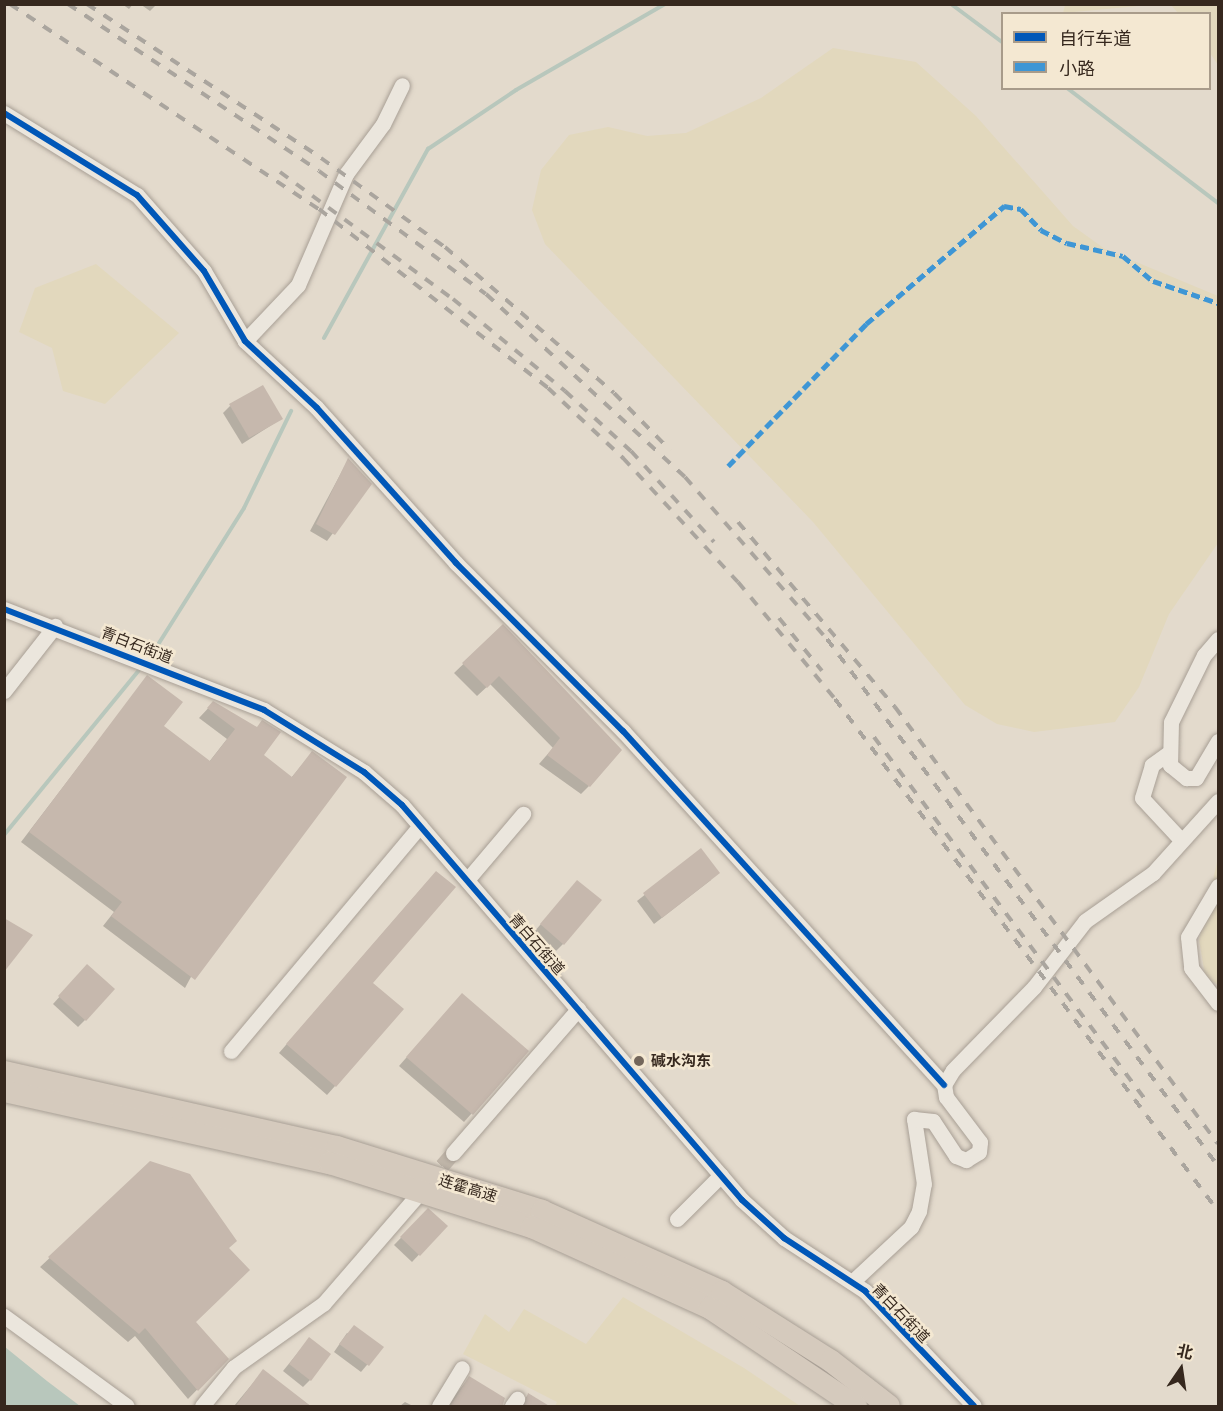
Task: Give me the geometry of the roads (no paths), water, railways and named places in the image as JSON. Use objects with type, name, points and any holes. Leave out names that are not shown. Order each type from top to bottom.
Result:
[{"type":"highway","name":"连霍高速","points":[[4,1072],[337,1147],[542,1211],[722,1292],[831,1361],[889,1407]]},
{"type":"highway","name":"连霍高速","points":[[4,1092],[330,1163],[532,1227],[710,1308],[856,1407]]},
{"type":"street","points":[[245,341],[298,285],[346,174],[383,124],[402,85]]},
{"type":"street","points":[[4,113],[137,195],[204,271],[245,341],[317,408],[456,563],[623,731],[944,1085],[946,1097],[980,1142],[979,1152],[966,1160],[956,1156],[933,1121],[914,1119],[924,1184],[919,1212],[911,1227],[852,1282]]},
{"type":"street","name":"青白石街道","points":[[4,609],[55,626],[264,710],[364,772],[420,826],[721,1175],[784,1238],[852,1282],[974,1407]]},
{"type":"street","points":[[4,691],[55,626]]},
{"type":"street","points":[[1218,639],[1204,655],[1172,722],[1167,754],[1178,773],[1196,778],[1218,741]]},
{"type":"street","points":[[1167,754],[1152,765],[1142,798],[1181,840]]},
{"type":"street","points":[[944,1085],[1034,987],[1085,921],[1153,873],[1218,801]]},
{"type":"street","points":[[467,880],[523,814]]},
{"type":"street","points":[[231,1051],[420,826]]},
{"type":"street","points":[[1218,886],[1188,937],[1191,968],[1218,1003]]},
{"type":"street","points":[[453,1153],[578,1009]]},
{"type":"street","points":[[677,1219],[721,1175]]},
{"type":"street","points":[[202,1407],[234,1367],[324,1303],[414,1198]]},
{"type":"street","points":[[4,1316],[127,1407]]},
{"type":"street","points":[[439,1407],[462,1368]]},
{"type":"waterway","points":[[324,338],[428,149],[516,90],[665,4]]},
{"type":"waterway","points":[[951,4],[1001,41]]},
{"type":"waterway","points":[[1070,90],[1218,203]]},
{"type":"waterway","points":[[154,651],[244,508],[291,411]]},
{"type":"waterway","points":[[4,835],[139,670]]},
{"type":"tunnel","points":[[427,1183],[453,1153]]},
{"type":"railway","points":[[10,4],[319,209],[548,388],[623,458],[738,582],[835,699],[1218,1211]]},
{"type":"railway","points":[[68,4],[319,171],[486,294],[685,477],[827,639],[1218,1166]]},
{"type":"railway","points":[[87,4],[321,158],[445,247],[614,393],[670,450]]},
{"type":"railway","points":[[280,172],[453,299],[565,391],[631,451],[714,542]]},
{"type":"railway","points":[[738,522],[895,707],[1218,1144]]},
{"type":"railway","points":[[779,618],[822,671]]},
{"type":"railway","points":[[874,737],[1146,1100]]},
{"type":"place","name":"碱水沟东","points":[[639,1061]]}]
